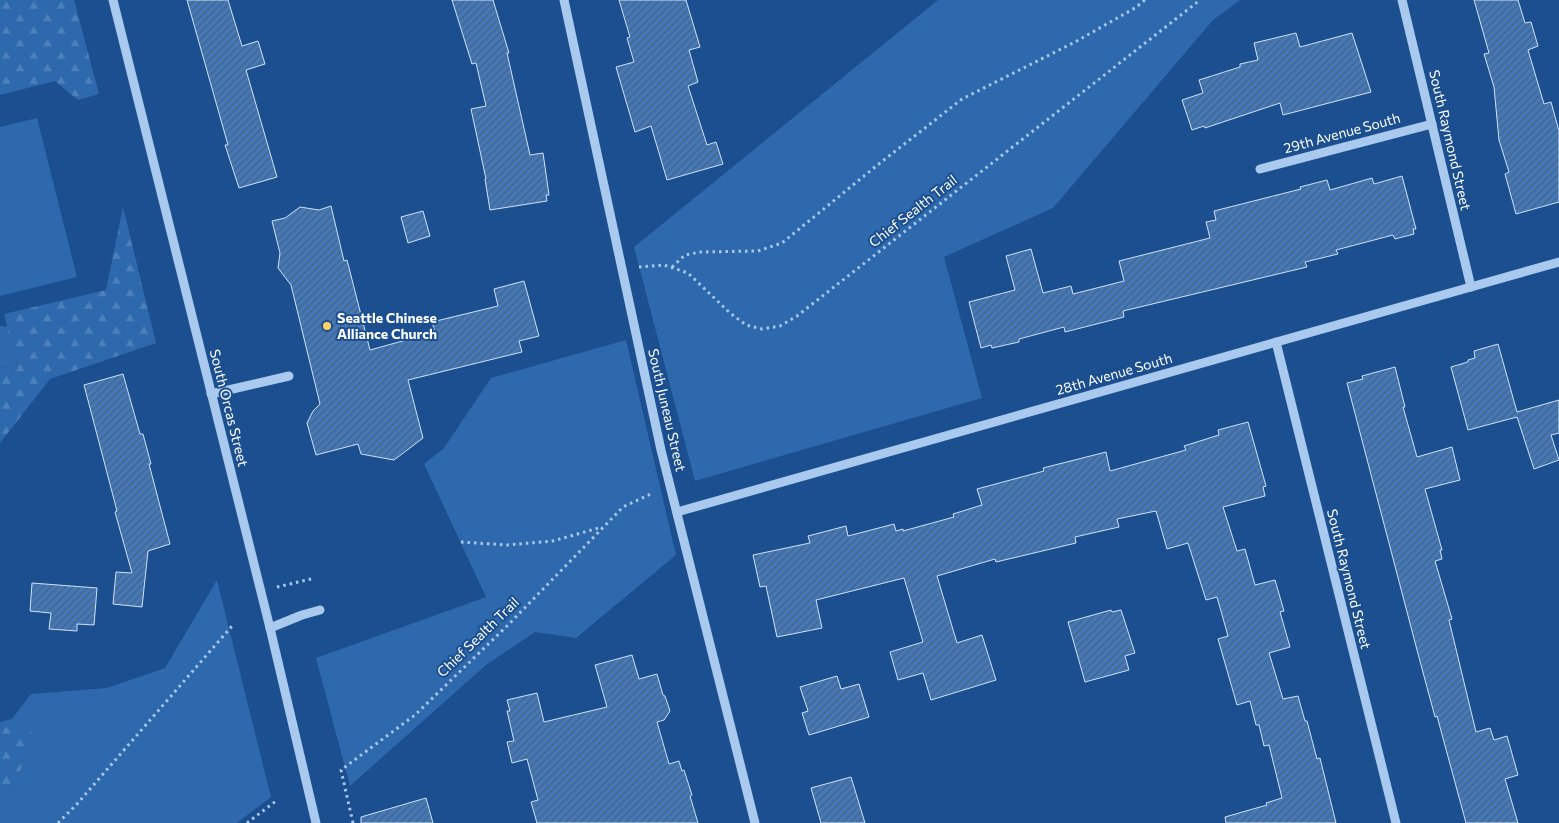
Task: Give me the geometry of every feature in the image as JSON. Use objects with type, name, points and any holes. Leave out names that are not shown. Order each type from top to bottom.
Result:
[{"type":"street","name":"South Orcas Street","points":[[113,0],[270,628],[316,823]]},
{"type":"street","name":"South Juneau Street","points":[[564,0],[621,269],[670,486],[755,823]]},
{"type":"street","name":"South Raymond Street","points":[[1402,0],[1471,287]]},
{"type":"street","name":"29th Avenue South","points":[[1260,170],[1432,124]]},
{"type":"street","name":"28th Avenue South","points":[[677,512],[1559,262]]},
{"type":"street","name":"South Raymond Street","points":[[1276,342],[1396,823]]},
{"type":"street","points":[[212,394],[289,376]]},
{"type":"street","points":[[270,628],[320,610]]},
{"type":"path","points":[[671,268],[685,255],[700,252],[758,251],[782,244],[889,155],[962,99],[1075,42],[1135,8],[1145,0]]},
{"type":"path","name":"Chief Sealth Trail","points":[[621,269],[664,265],[688,273],[746,325],[762,329],[780,326],[797,316],[1200,0]]},
{"type":"path","name":"Chief Sealth Trail","points":[[353,823],[340,770],[415,715],[509,624],[623,507],[670,486]]},
{"type":"path","points":[[461,542],[507,546],[553,542],[602,527]]},
{"type":"path","points":[[268,590],[315,578]]},
{"type":"path","points":[[58,823],[77,804],[232,626]]},
{"type":"path","points":[[247,823],[276,801]]},
{"type":"green space","points":[[0,0],[74,0],[99,94],[78,100],[55,81],[0,95]]},
{"type":"green space","points":[[938,0],[1240,0],[1213,20],[1053,208],[944,257],[982,398],[695,481],[634,247]]},
{"type":"green space","points":[[37,118],[77,277],[0,296],[0,127]]},
{"type":"green space","points":[[123,207],[156,343],[50,379],[0,443],[0,367],[18,369],[4,314],[106,290]]},
{"type":"green space","points":[[0,326],[8,327],[18,369],[0,367]]},
{"type":"green space","points":[[626,340],[676,555],[576,638],[535,632],[486,665],[350,786],[316,658],[486,597],[424,464],[444,448],[491,378]]},
{"type":"green space","points":[[217,580],[271,797],[237,823],[0,823],[0,811],[16,784],[32,734],[12,719],[31,694],[107,688],[165,668]]},
{"type":"green space","points":[[12,719],[33,734],[16,784],[0,811],[0,722]]},
{"type":"building","points":[[187,0],[228,0],[242,46],[258,41],[265,64],[246,70],[277,177],[239,188],[225,145],[228,145]]},
{"type":"building","points":[[452,0],[493,0],[509,53],[507,53],[530,155],[543,153],[549,195],[546,195],[547,201],[490,210],[486,179],[471,109],[486,106],[476,63],[472,64]]},
{"type":"building","points":[[619,0],[686,0],[700,47],[689,50],[698,82],[688,86],[707,145],[716,142],[723,164],[667,180],[651,126],[635,132],[616,67],[634,62],[627,38],[630,37]]},
{"type":"building","points":[[1474,0],[1518,0],[1525,23],[1531,22],[1538,46],[1528,50],[1544,104],[1551,102],[1559,131],[1559,202],[1516,214],[1505,174],[1509,172],[1499,140],[1494,87],[1484,54],[1489,53]]},
{"type":"building","points":[[1296,33],[1300,47],[1352,33],[1371,92],[1283,115],[1280,103],[1205,128],[1204,126],[1192,130],[1182,100],[1203,93],[1199,80],[1240,67],[1240,64],[1258,60],[1254,43]]},
{"type":"building","points":[[1402,176],[1416,229],[1413,229],[1414,234],[1395,239],[1393,235],[1336,250],[1338,254],[1305,262],[1307,267],[1123,311],[1124,317],[1065,332],[1064,327],[1019,339],[1019,342],[992,348],[991,345],[981,348],[969,302],[1015,290],[1006,256],[1031,249],[1043,293],[1071,286],[1073,294],[1124,281],[1119,261],[1210,238],[1206,222],[1216,220],[1214,211],[1301,189],[1300,187],[1327,180],[1330,190],[1372,178],[1374,184]]},
{"type":"building","name":"Seattle Chinese Alliance Church","points":[[331,206],[344,261],[347,260],[370,350],[435,332],[432,322],[498,306],[494,289],[524,281],[539,336],[519,341],[522,352],[408,380],[423,438],[394,460],[361,454],[358,444],[316,455],[307,423],[313,411],[320,404],[291,285],[278,268],[280,253],[272,221],[285,218],[300,207],[319,210]]},
{"type":"building","points":[[423,211],[430,236],[408,243],[401,217]]},
{"type":"building","points":[[1498,344],[1517,412],[1559,400],[1559,433],[1551,435],[1559,460],[1534,469],[1517,417],[1468,430],[1451,367],[1475,358],[1474,351]]},
{"type":"building","points":[[1395,367],[1405,407],[1403,407],[1417,457],[1452,447],[1460,480],[1425,489],[1442,550],[1440,550],[1442,559],[1435,561],[1452,619],[1449,620],[1476,732],[1490,728],[1494,740],[1507,736],[1518,775],[1505,779],[1518,823],[1466,823],[1437,716],[1435,717],[1347,383],[1363,379],[1362,376]]},
{"type":"building","points":[[123,374],[140,434],[143,434],[170,544],[148,551],[142,607],[113,604],[116,572],[132,573],[84,385]]},
{"type":"building","points":[[1248,422],[1266,486],[1263,487],[1265,496],[1223,507],[1237,551],[1245,549],[1255,585],[1275,580],[1284,611],[1280,612],[1290,647],[1269,653],[1283,699],[1298,696],[1317,759],[1320,758],[1336,823],[1226,823],[1225,817],[1267,805],[1266,803],[1282,798],[1269,745],[1264,746],[1250,701],[1237,705],[1218,639],[1228,636],[1217,597],[1206,600],[1188,543],[1167,549],[1156,511],[1117,519],[1119,527],[1075,537],[1076,543],[996,562],[995,559],[937,576],[957,643],[982,635],[996,680],[931,700],[923,673],[898,680],[890,652],[923,642],[904,578],[816,600],[822,628],[777,637],[766,586],[760,587],[753,555],[810,543],[808,536],[846,526],[848,536],[894,524],[896,531],[903,529],[903,531],[954,517],[953,514],[982,505],[977,489],[1044,471],[1043,468],[1106,452],[1110,471],[1186,450],[1184,446],[1219,435],[1218,430]]},
{"type":"building","points":[[32,583],[97,588],[94,625],[77,624],[77,631],[49,629],[51,613],[30,611]]},
{"type":"building","points":[[1111,610],[1112,612],[1121,610],[1135,653],[1125,656],[1129,670],[1085,682],[1068,622]]},
{"type":"building","points":[[632,655],[639,679],[657,674],[670,711],[664,720],[657,722],[669,764],[679,761],[682,771],[684,770],[698,823],[537,823],[531,802],[538,800],[527,759],[512,763],[507,742],[514,741],[507,711],[510,711],[507,700],[537,693],[544,722],[607,707],[595,665]]},
{"type":"building","points":[[837,676],[841,689],[859,684],[869,717],[809,735],[802,713],[808,711],[800,687]]},
{"type":"building","points":[[851,777],[865,823],[821,823],[811,788]]},
{"type":"building","points":[[426,798],[433,823],[361,823],[361,817]]},
{"type":"place","name":"Seattle Chinese Alliance Church","points":[[327,326]]}]
